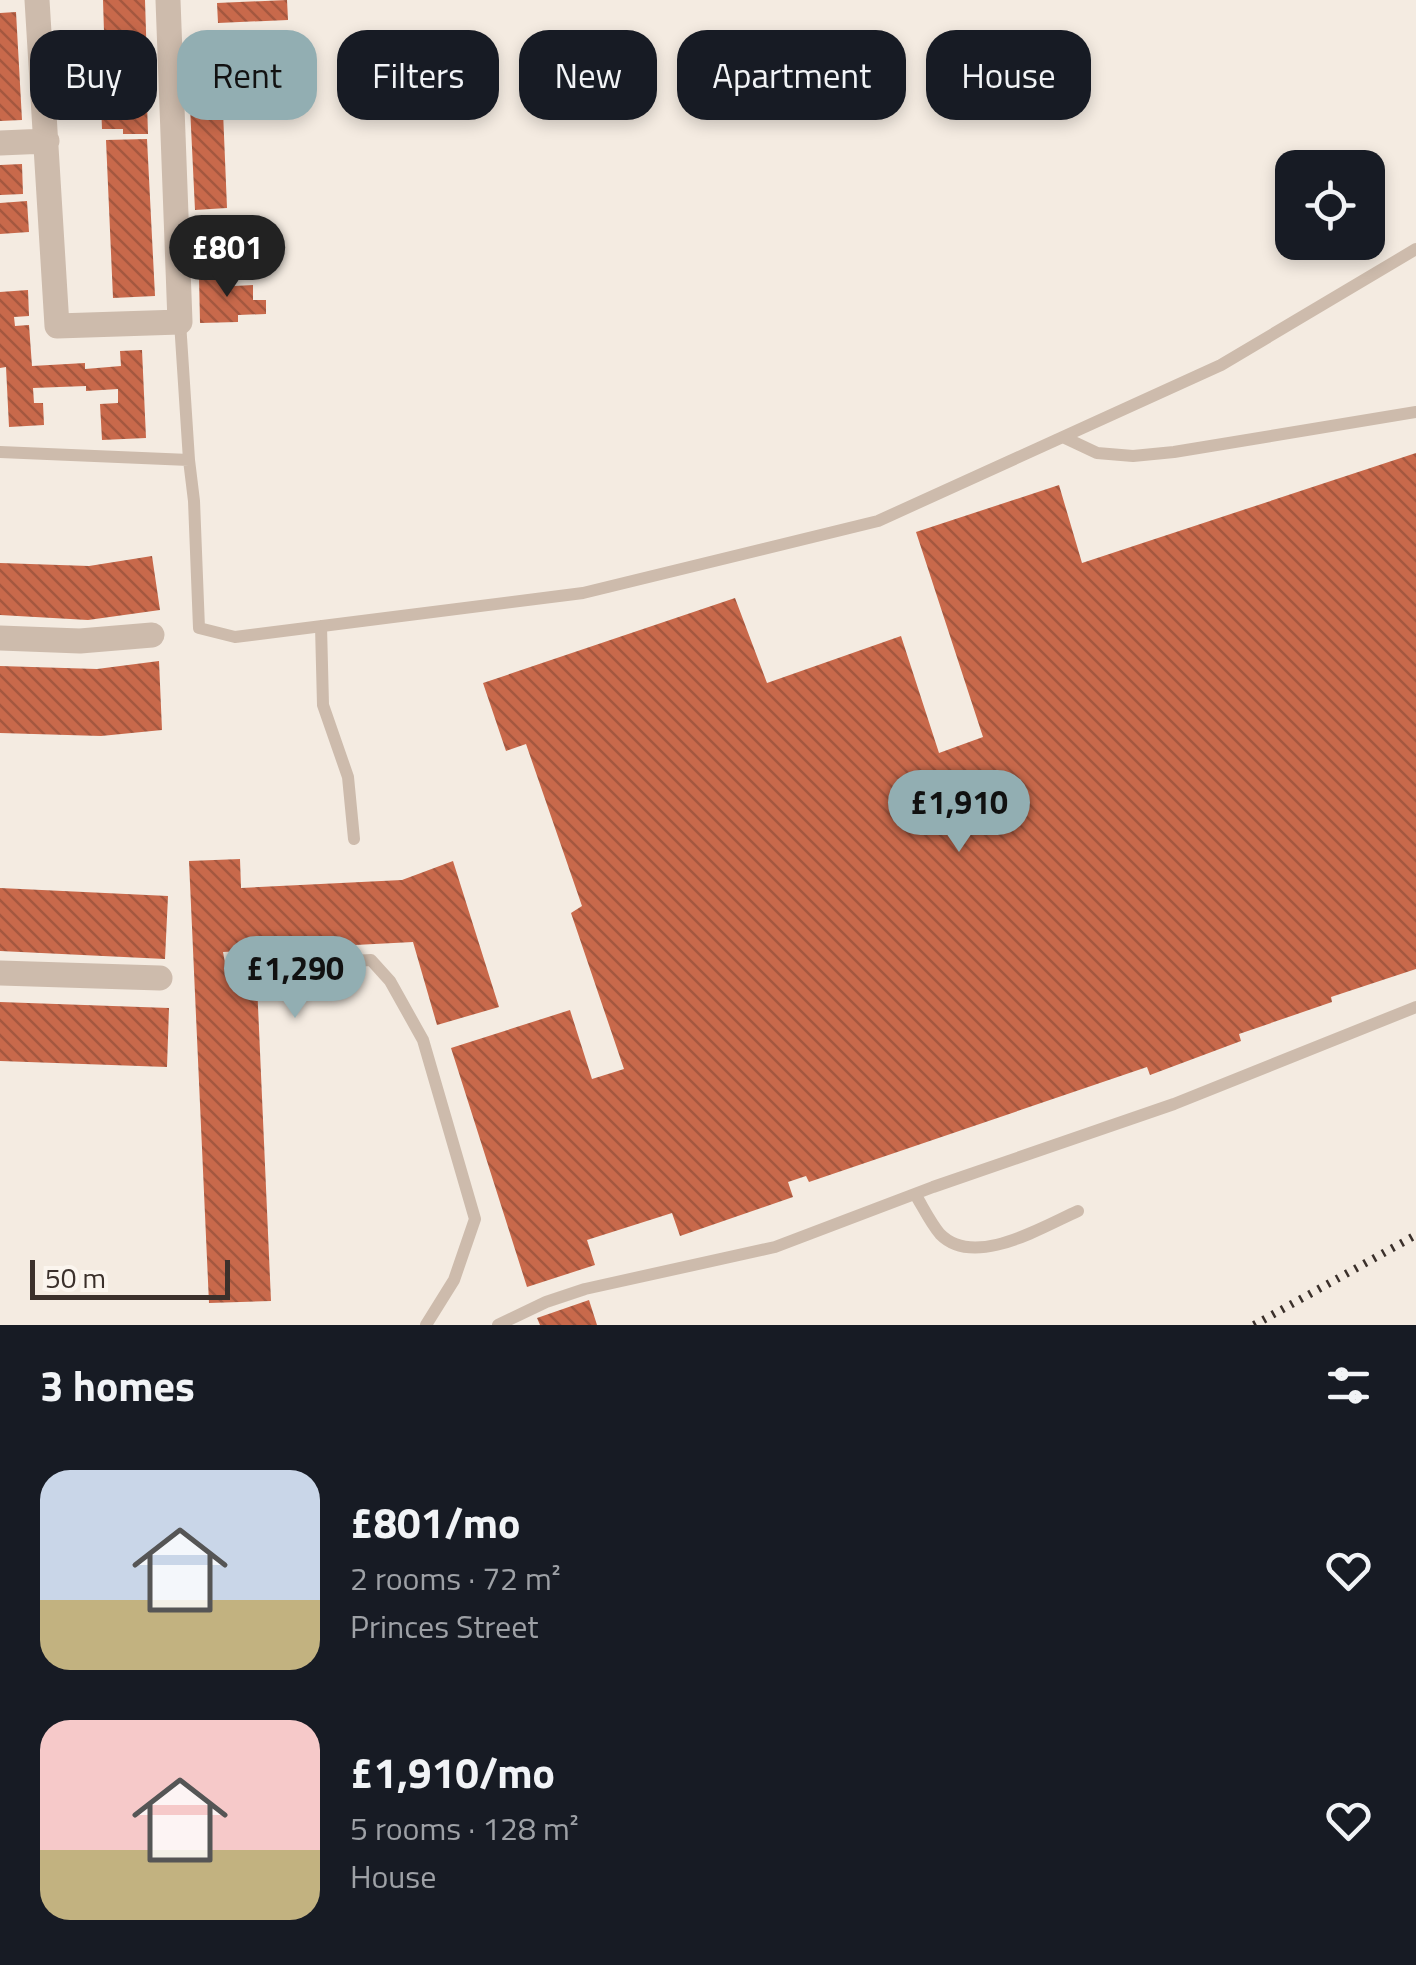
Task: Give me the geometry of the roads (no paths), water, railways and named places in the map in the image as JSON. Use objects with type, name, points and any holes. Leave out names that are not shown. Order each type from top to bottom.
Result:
[{"type":"street","points":[[38,0],[56,326],[180,322],[168,0]]},
{"type":"street","points":[[0,142],[47,140]]},
{"type":"street","points":[[0,638],[80,642],[152,635]]},
{"type":"street","points":[[0,972],[160,978]]},
{"type":"lane","points":[[180,322],[199,628],[235,637],[583,592],[878,521],[1221,366],[1416,250]]},
{"type":"lane","points":[[1063,437],[1096,453],[1132,456],[1416,412]]},
{"type":"lane","points":[[0,452],[189,460]]},
{"type":"lane","points":[[321,626],[322,705],[348,777],[354,839]]},
{"type":"lane","points":[[280,965],[370,960],[390,982],[423,1040],[475,1219],[454,1280],[426,1325]]},
{"type":"lane","points":[[498,1325],[585,1289],[776,1246],[1174,1104],[1416,1007]]},
{"type":"lane","points":[[915,1194],[940,1233],[958,1247],[972,1250],[990,1247],[1078,1211]]},
{"type":"railway","points":[[1254,1325],[1416,1235]]}]
